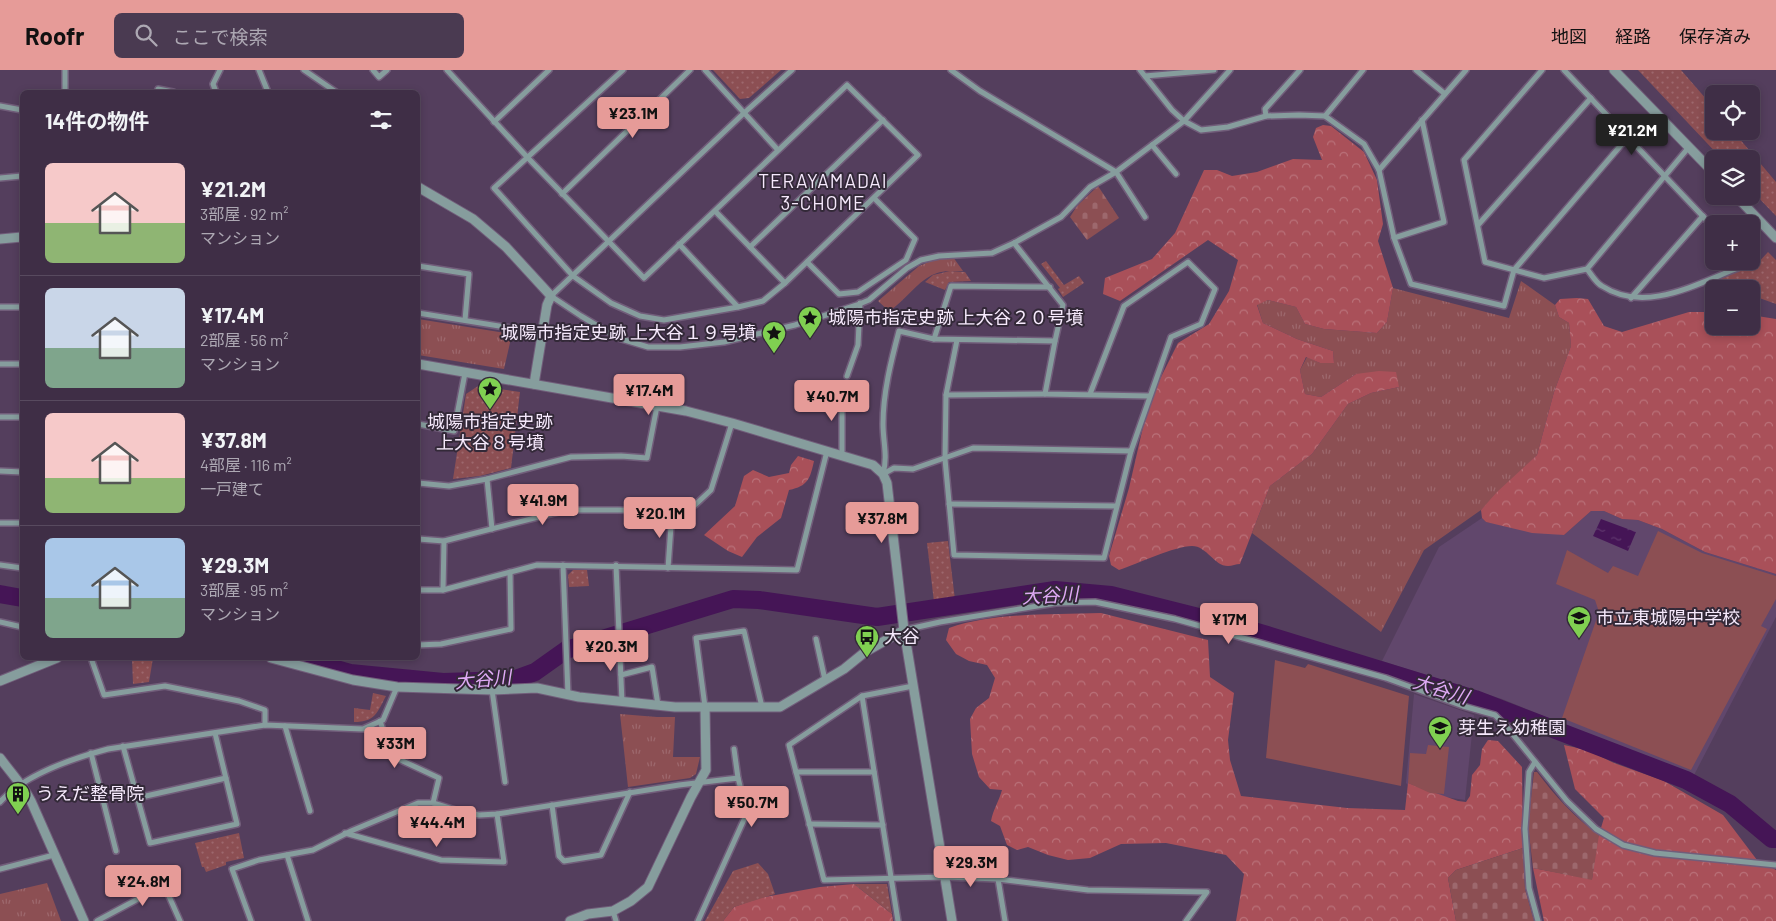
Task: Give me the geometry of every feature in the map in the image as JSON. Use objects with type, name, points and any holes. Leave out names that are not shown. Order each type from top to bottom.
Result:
[{"type":"street","points":[[65,70],[65,90]]},
{"type":"street","points":[[215,90],[213,84],[220,70]]},
{"type":"street","points":[[259,70],[267,90]]},
{"type":"street","points":[[304,70],[329,90]]},
{"type":"street","points":[[373,70],[379,77],[387,70]]},
{"type":"street","points":[[447,70],[494,122],[528,158],[562,194],[644,278],[847,85],[918,154],[764,301],[664,320],[640,316],[611,303],[574,276],[494,188],[528,158],[624,70]]},
{"type":"street","points":[[452,75],[457,70]]},
{"type":"street","points":[[494,122],[549,70]]},
{"type":"street","points":[[562,194],[690,70]]},
{"type":"street","points":[[705,70],[778,150]]},
{"type":"street","points":[[534,384],[547,305],[551,296],[792,70]]},
{"type":"street","points":[[951,70],[980,91],[1116,172],[1146,217]]},
{"type":"street","points":[[1140,70],[1172,110],[1184,121],[1201,130],[1228,127],[1266,116],[1326,116],[1364,144],[1379,170],[1394,238],[1411,284],[1504,306],[1514,270],[1628,137]]},
{"type":"street","points":[[1145,76],[1214,70]]},
{"type":"street","points":[[420,188],[480,224],[506,247],[551,296],[618,338],[648,348],[680,347],[724,342],[795,325],[869,300],[907,268],[921,260],[939,256],[992,253],[1014,243],[1061,217],[1090,187],[1116,172],[1184,121],[1230,70]]},
{"type":"street","points":[[1266,116],[1265,109],[1300,70]]},
{"type":"street","points":[[1326,116],[1363,70]]},
{"type":"street","points":[[1416,70],[1445,94]]},
{"type":"street","points":[[1379,170],[1466,70]]},
{"type":"street","points":[[1542,70],[1464,160],[1485,262],[1544,278],[1586,269],[1689,147]]},
{"type":"street","points":[[1564,70],[1705,219]]},
{"type":"street","points":[[1614,70],[1705,164]]},
{"type":"street","points":[[1478,226],[1591,98]]},
{"type":"street","points":[[0,106],[20,110]]},
{"type":"street","points":[[750,247],[883,120]]},
{"type":"street","points":[[1394,238],[1444,222],[1422,120]]},
{"type":"street","points":[[1152,145],[1176,174]]},
{"type":"street","points":[[0,178],[20,176]]},
{"type":"street","points":[[807,262],[839,294],[858,292],[906,260],[915,239],[874,198]]},
{"type":"street","points":[[1745,205],[1776,238]]},
{"type":"street","points":[[715,212],[785,283]]},
{"type":"street","points":[[1631,298],[1702,216]]},
{"type":"street","points":[[0,239],[20,237]]},
{"type":"street","points":[[1014,243],[1063,305],[1045,394]]},
{"type":"street","points":[[679,244],[738,307]]},
{"type":"street","points":[[957,340],[946,395],[945,459],[954,555],[1104,558],[1131,451],[1171,337],[1201,324],[1215,290],[1188,262],[1124,306],[1090,394]]},
{"type":"street","points":[[420,266],[469,274],[465,320]]},
{"type":"street","points":[[1586,269],[1601,286],[1631,298],[1668,295],[1733,270]]},
{"type":"street","points":[[934,339],[951,286],[1050,287]]},
{"type":"street","points":[[847,376],[858,345],[860,303]]},
{"type":"street","points":[[0,307],[20,307]]},
{"type":"street","points":[[420,312],[542,333]]},
{"type":"street","points":[[883,474],[886,463],[883,424],[885,401],[899,332],[934,339],[1055,341]]},
{"type":"street","points":[[0,364],[20,364]]},
{"type":"street","points":[[420,364],[465,374],[534,384],[686,411],[842,455],[873,465],[883,474],[887,483],[903,625],[952,921]]},
{"type":"street","points":[[420,424],[454,431],[465,374]]},
{"type":"street","points":[[842,455],[844,390]]},
{"type":"street","points":[[946,395],[1090,394],[1149,396]]},
{"type":"street","points":[[420,483],[449,486],[487,479],[571,457],[620,456],[647,458],[657,406]]},
{"type":"street","points":[[0,417],[20,417]]},
{"type":"street","points":[[420,539],[444,541],[566,510],[672,512],[694,505],[711,490],[732,423]]},
{"type":"street","points":[[883,474],[894,468],[913,469],[973,448],[1131,451]]},
{"type":"street","points":[[420,590],[443,590],[536,565],[616,565],[668,568],[797,570],[827,451]]},
{"type":"street","points":[[0,471],[20,472]]},
{"type":"street","points":[[487,479],[492,529]]},
{"type":"street","points":[[949,504],[1116,506]]},
{"type":"street","points":[[668,568],[672,512]]},
{"type":"street","points":[[0,523],[20,523]]},
{"type":"street","points":[[443,590],[444,541]]},
{"type":"street","points":[[0,565],[20,568]]},
{"type":"street","points":[[563,565],[568,695]]},
{"type":"street","points":[[616,565],[622,702]]},
{"type":"street","points":[[420,645],[441,644],[511,630],[510,572]]},
{"type":"street","points":[[278,660],[353,680],[397,687],[492,690],[537,688],[568,695],[675,707],[780,707],[844,669],[903,625],[940,622],[1056,603],[1095,602],[1175,620],[1377,675],[1463,706],[1495,715],[1567,801],[1596,829],[1623,845],[1655,853],[1776,864]]},
{"type":"street","points":[[0,622],[20,627]]},
{"type":"street","points":[[570,921],[588,914],[613,911],[631,901],[648,887],[706,770],[705,707],[696,638],[744,631],[762,707]]},
{"type":"street","points":[[816,639],[825,680]]},
{"type":"street","points":[[0,681],[52,660]]},
{"type":"street","points":[[92,660],[104,695],[164,686],[239,701],[264,710],[265,725]]},
{"type":"street","points":[[621,675],[652,667],[658,705]]},
{"type":"street","points":[[913,686],[862,696],[789,745],[824,880],[945,877],[998,879],[1088,890],[1207,892],[1186,921]]},
{"type":"street","points":[[0,802],[9,792],[47,771],[91,753],[123,746],[265,725],[362,729],[383,720],[397,687]]},
{"type":"street","points":[[492,690],[505,782]]},
{"type":"street","points":[[862,696],[898,921]]},
{"type":"street","points":[[380,721],[392,756],[439,778],[433,803]]},
{"type":"street","points":[[285,726],[310,812]]},
{"type":"street","points":[[123,746],[150,843],[237,824],[215,732]]},
{"type":"street","points":[[698,921],[747,813],[738,778],[734,749]]},
{"type":"street","points":[[91,753],[116,851]]},
{"type":"street","points":[[0,758],[9,771],[22,784],[31,801],[84,921]]},
{"type":"street","points":[[1535,762],[1529,772],[1525,828],[1529,888],[1538,921]]},
{"type":"street","points":[[796,772],[874,772]]},
{"type":"street","points":[[137,798],[226,778]]},
{"type":"street","points":[[251,921],[232,869],[259,860],[313,850],[345,834],[418,803],[433,803],[479,815],[497,814],[630,792],[738,778]]},
{"type":"street","points":[[552,804],[559,856],[564,861],[601,855],[630,792]]},
{"type":"street","points":[[345,834],[442,860],[504,862],[497,814]]},
{"type":"street","points":[[809,824],[883,825]]},
{"type":"street","points":[[0,869],[54,855]]},
{"type":"street","points":[[287,855],[308,921]]},
{"type":"street","points":[[998,879],[1005,921]]},
{"type":"street","points":[[97,921],[164,885],[180,921]]},
{"type":"street","points":[[613,911],[616,921]]},
{"type":"shaded area","name":"市立東城陽中学校","points":[[1591,511],[1604,511],[1622,519],[1638,520],[1662,529],[1705,552],[1776,574],[1776,617],[1693,777],[1502,699],[1382,661],[1439,547],[1482,518],[1486,522],[1564,535]]},
{"type":"shaded area","name":"芽生え幼稚園","points":[[1414,694],[1474,715],[1465,800],[1431,795],[1406,783]]},
{"type":"green space","points":[[713,70],[781,70],[749,98],[740,99]]},
{"type":"green space","points":[[1638,70],[1681,70],[1705,98],[1705,140],[1741,140],[1749,150],[1714,150]]},
{"type":"green space","points":[[1323,125],[1331,126],[1364,152],[1377,180],[1383,224],[1378,241],[1393,288],[1387,322],[1377,333],[1324,329],[1305,324],[1296,307],[1268,300],[1257,305],[1263,323],[1297,339],[1333,351],[1334,363],[1320,363],[1306,357],[1300,370],[1305,394],[1321,397],[1356,374],[1379,371],[1396,372],[1399,387],[1371,393],[1348,404],[1312,454],[1270,486],[1240,564],[1223,565],[1202,549],[1192,546],[1166,552],[1119,570],[1111,565],[1109,556],[1129,488],[1149,401],[1178,343],[1209,324],[1229,291],[1238,260],[1208,240],[1120,301],[1103,294],[1105,278],[1152,259],[1175,233],[1204,170],[1217,170],[1232,176],[1257,172],[1293,159],[1322,160],[1313,137],[1316,128]]},
{"type":"green space","points":[[1760,163],[1776,182],[1776,216],[1760,199]]},
{"type":"green space","points":[[1098,186],[1119,218],[1087,240],[1070,217],[1077,206]]},
{"type":"green space","points":[[1768,252],[1776,260],[1776,304],[1760,298],[1760,280],[1718,280],[1738,270],[1760,270],[1760,261]]},
{"type":"green space","points":[[941,257],[953,257],[963,271],[936,273],[926,278],[889,311],[878,301],[919,266]]},
{"type":"green space","points":[[1046,261],[1064,285],[1079,276],[1084,283],[1063,297],[1058,289],[1060,288],[1041,264]]},
{"type":"green space","points":[[950,271],[965,272],[971,281],[949,282],[945,290],[925,282],[933,275]]},
{"type":"green space","points":[[1521,281],[1555,305],[1559,317],[1569,323],[1571,346],[1554,392],[1537,455],[1481,510],[1424,550],[1381,632],[1252,533],[1270,486],[1312,454],[1348,404],[1371,393],[1399,387],[1356,374],[1321,397],[1305,394],[1300,370],[1307,357],[1320,363],[1334,363],[1333,351],[1297,339],[1263,323],[1257,304],[1268,300],[1296,307],[1305,324],[1324,329],[1377,333],[1387,322],[1393,288],[1509,318]]},
{"type":"green space","points":[[1560,299],[1588,299],[1604,326],[1622,332],[1689,312],[1705,312],[1705,335],[1760,335],[1760,316],[1776,319],[1776,574],[1705,552],[1662,529],[1638,520],[1622,519],[1604,511],[1591,511],[1564,535],[1532,533],[1486,522],[1482,518],[1481,510],[1497,492],[1537,455],[1554,392],[1571,346],[1569,323],[1559,317],[1555,305]]},
{"type":"green space","points":[[420,319],[512,334],[504,369],[420,355]]},
{"type":"green space","points":[[478,386],[520,392],[511,468],[480,476],[453,479],[466,394]]},
{"type":"green space","points":[[798,456],[814,461],[807,481],[789,490],[781,518],[757,537],[742,557],[728,551],[704,535],[735,506],[744,476],[753,470],[769,477],[789,473],[791,465]]},
{"type":"green space","points":[[1658,531],[1702,553],[1776,576],[1776,599],[1761,626],[1767,629],[1691,770],[1562,718],[1599,612],[1595,600],[1556,584],[1567,550],[1608,573],[1613,566],[1638,576]]},
{"type":"green space","points":[[948,541],[955,600],[934,602],[927,543]]},
{"type":"green space","points":[[573,570],[587,570],[589,586],[569,587],[568,575]]},
{"type":"green space","points":[[1101,613],[1208,640],[1210,677],[1234,693],[1228,740],[1230,760],[1241,796],[1347,808],[1405,810],[1408,783],[1458,801],[1466,802],[1470,796],[1472,775],[1480,765],[1482,749],[1488,740],[1498,741],[1522,767],[1523,848],[1456,870],[1448,878],[1456,921],[1236,921],[1244,874],[1226,855],[1166,843],[1121,844],[1090,858],[1068,860],[1028,847],[1017,850],[1007,845],[1000,826],[991,821],[1002,790],[990,789],[979,777],[972,754],[970,719],[976,708],[989,698],[995,678],[987,665],[969,661],[956,654],[946,640],[949,628],[985,619],[1004,617]]},
{"type":"green space","points":[[132,660],[153,660],[149,682],[133,684]]},
{"type":"green space","points":[[1275,660],[1305,668],[1308,664],[1409,696],[1401,786],[1266,758]]},
{"type":"green space","points":[[373,693],[386,696],[377,712],[367,720],[354,722],[354,708],[370,710]]},
{"type":"green space","points":[[620,714],[675,717],[673,757],[700,757],[696,774],[690,778],[628,787]]},
{"type":"green space","points":[[1428,745],[1449,747],[1444,794],[1430,793],[1408,783],[1410,753],[1426,754]]},
{"type":"green space","points":[[1564,745],[1587,750],[1614,763],[1664,781],[1723,815],[1757,860],[1776,870],[1776,921],[1544,921],[1533,868],[1592,879],[1597,841],[1604,818],[1575,789]]},
{"type":"green space","points":[[1534,772],[1537,772],[1573,813],[1599,835],[1592,880],[1533,868],[1528,825]]},
{"type":"green space","points":[[239,833],[244,858],[226,862],[226,865],[206,872],[204,867],[202,867],[195,843]]},
{"type":"green space","points":[[1523,848],[1525,889],[1534,921],[1456,921],[1448,878],[1456,870]]},
{"type":"green space","points":[[758,863],[768,874],[775,894],[734,907],[723,921],[705,921],[733,871]]},
{"type":"green space","points":[[47,883],[61,921],[0,921],[0,894]]},
{"type":"green space","points":[[854,884],[892,914],[893,921],[723,921],[734,907],[759,898],[820,887]]},
{"type":"green space","points":[[854,884],[887,884],[892,914]]},
{"type":"water","points":[[1601,519],[1636,532],[1628,551],[1593,536]]},
{"type":"waterway","name":"大谷川","points":[[304,660],[350,673],[443,682],[513,680],[535,672],[566,650],[733,599],[759,600],[877,617],[1055,590],[1111,595],[1254,631],[1475,699],[1686,780],[1730,804],[1772,839],[1776,839]]},
{"type":"waterway","name":"大谷川","points":[[0,594],[20,598]]},
{"type":"place","name":"城陽市指定史跡 上大谷２０号墳","points":[[810,339]]},
{"type":"place","name":"城陽市指定史跡 上大谷１９号墳","points":[[774,354]]},
{"type":"place","name":"城陽市指定史跡 上大谷８号墳","points":[[490,410]]},
{"type":"place","name":"市立東城陽中学校","points":[[1579,639]]},
{"type":"place","name":"大谷","points":[[867,658]]},
{"type":"place","name":"芽生え幼稚園","points":[[1440,749]]},
{"type":"place","name":"うえだ整骨院","points":[[18,815]]},
{"type":"district","name":"TERAYAMADAI 3-CHOME","points":[[823,192]]}]
